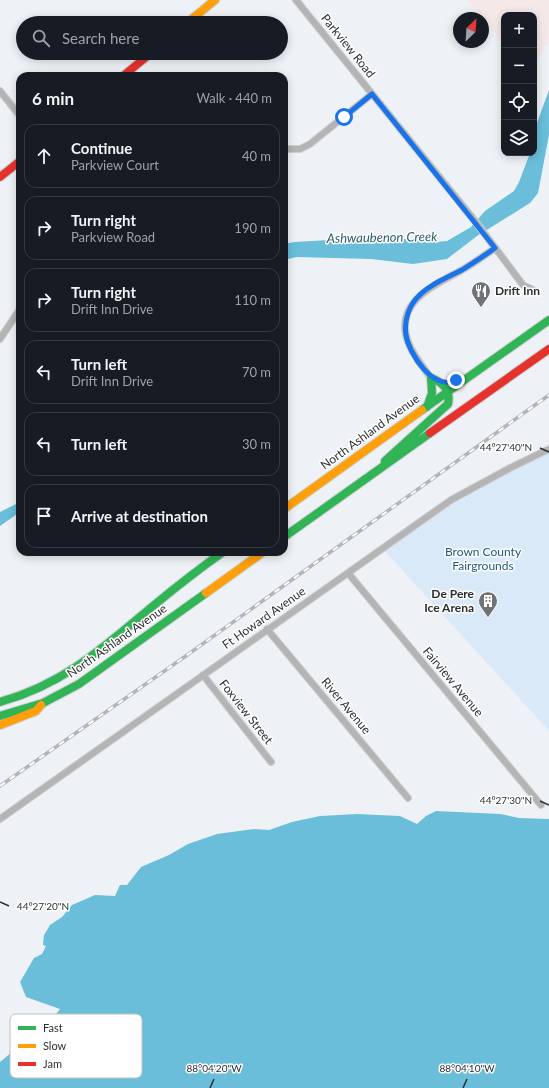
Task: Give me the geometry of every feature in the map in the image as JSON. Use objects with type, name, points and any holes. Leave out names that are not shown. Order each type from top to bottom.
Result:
[{"type":"main road","points":[[196,16],[215,0]]},
{"type":"main road","points":[[128,72],[142,60]]},
{"type":"main road","points":[[0,177],[16,164]]},
{"type":"main road","points":[[435,380],[449,383],[456,380],[549,314]]},
{"type":"main road","name":"North Ashland Avenue","points":[[288,506],[549,320]]},
{"type":"main road","points":[[288,534],[549,349]]},
{"type":"main road","points":[[428,435],[434,437],[549,355]]},
{"type":"main road","points":[[372,474],[393,452],[443,410],[450,399],[448,392],[435,380]]},
{"type":"main road","points":[[426,407],[432,393],[435,380]]},
{"type":"main road","name":"North Ashland Avenue","points":[[0,702],[22,696],[44,686],[91,658],[154,605],[218,556]]},
{"type":"main road","name":"North Ashland Avenue","points":[[0,725],[36,711],[43,702],[63,693],[92,675],[257,556]]},
{"type":"main road","points":[[0,716],[43,702]]},
{"type":"street","name":"Parkview Road","points":[[296,0],[484,232],[523,285],[535,290]]},
{"type":"street","points":[[0,91],[16,111]]},
{"type":"street","points":[[288,149],[300,149],[310,144],[372,94]]},
{"type":"street","points":[[435,380],[416,357],[407,340],[406,324],[411,306],[426,290],[477,261],[495,248]]},
{"type":"street","points":[[0,339],[16,315]]},
{"type":"street","name":"Ft Howard Avenue","points":[[0,818],[451,500],[549,449]]},
{"type":"street","name":"Fairview Avenue","points":[[348,572],[541,805]]},
{"type":"street","name":"River Avenue","points":[[268,629],[408,798]]},
{"type":"street","name":"Foxview Street","points":[[203,675],[271,762]]},
{"type":"shaded area","points":[[467,0],[549,0],[549,41],[537,60],[537,12],[501,12],[501,40],[489,26],[489,12],[477,12]]},
{"type":"green space","name":"Brown County Fairgrounds","points":[[549,449],[549,731],[382,548],[451,500]]},
{"type":"water","points":[[549,90],[549,135],[538,193],[530,203],[477,236],[447,259],[413,264],[371,259],[297,257],[288,259],[288,243],[294,242],[383,237],[435,242],[447,241],[471,227],[485,211],[514,191],[529,156],[537,156],[537,123]]},
{"type":"water","points":[[16,504],[16,515],[0,526],[0,512]]},
{"type":"water","points":[[436,811],[500,814],[519,818],[549,819],[549,1088],[0,1088],[0,1062],[10,1054],[10,1078],[142,1078],[142,1014],[56,1014],[60,1009],[26,997],[20,982],[34,958],[42,954],[46,946],[43,945],[44,935],[50,925],[62,917],[72,905],[95,895],[115,896],[120,885],[127,885],[141,867],[169,855],[188,844],[217,834],[254,829],[269,830],[292,822],[320,816],[357,814],[400,816],[417,824],[426,816]]},
{"type":"railway","points":[[0,786],[183,658],[549,395]]},
{"type":"traffic: fast","points":[[422,410],[549,320]]},
{"type":"traffic: fast","points":[[385,461],[448,404],[449,399],[447,391],[439,382],[431,378],[432,393],[427,407]]},
{"type":"traffic: fast","points":[[288,534],[430,433]]},
{"type":"traffic: fast","points":[[0,702],[44,685],[82,663],[217,556]]},
{"type":"traffic: fast","points":[[0,716],[43,703],[79,684],[206,593]]},
{"type":"traffic: slow","points":[[196,16],[215,0]]},
{"type":"traffic: slow","points":[[288,506],[422,410]]},
{"type":"traffic: slow","points":[[206,593],[257,556]]},
{"type":"traffic: slow","points":[[0,725],[36,711],[41,705]]},
{"type":"traffic: jam","points":[[128,72],[142,60]]},
{"type":"traffic: jam","points":[[0,177],[16,164]]},
{"type":"traffic: jam","points":[[430,433],[549,349]]},
{"type":"place","name":"Drift Inn","points":[[481,308]]},
{"type":"place","name":"De Pere Ice Arena","points":[[488,618]]},
{"type":"route","points":[[344,117],[372,94],[484,232],[495,248],[477,261],[426,290],[415,300],[408,312],[406,324],[407,340],[416,357],[431,378],[449,383],[456,380]]},
{"type":"water label","name":"Ashwaubenon Creek","points":[[382,237]]}]
